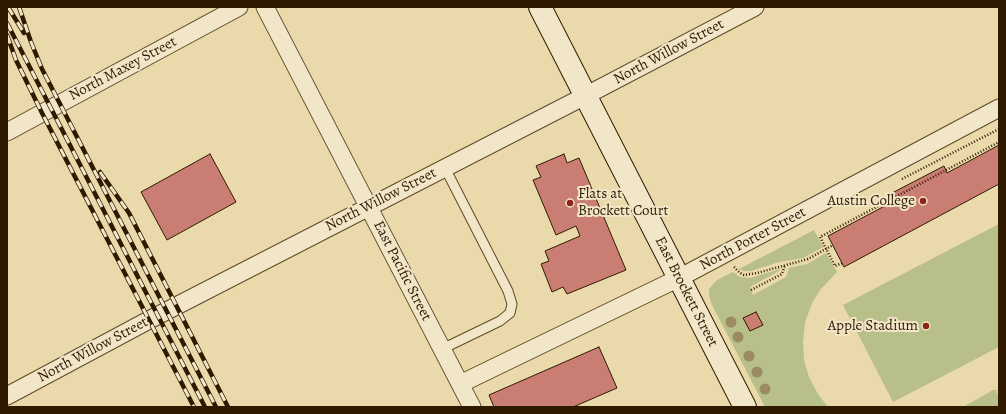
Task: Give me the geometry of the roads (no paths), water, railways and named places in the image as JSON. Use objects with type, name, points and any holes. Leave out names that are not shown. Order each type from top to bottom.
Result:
[{"type":"street","name":"North Maxey Street","points":[[7,132],[239,7]]},
{"type":"street","name":"East Pacific Street","points":[[265,7],[472,407]]},
{"type":"street","name":"East Brockett Street","points":[[540,7],[745,407]]},
{"type":"street","name":"North Willow Street","points":[[7,396],[149,320],[755,7]]},
{"type":"street","name":"North Porter Street","points":[[460,384],[679,278],[999,108]]},
{"type":"lane","points":[[442,349],[500,321],[510,313],[512,304],[508,291],[445,168]]},
{"type":"railway","points":[[8,7],[24,33]]},
{"type":"railway","points":[[19,7],[42,69],[216,407]]},
{"type":"railway","points":[[7,23],[205,407]]},
{"type":"railway","points":[[7,35],[16,60],[42,113],[194,407]]},
{"type":"railway","points":[[100,172],[129,213],[228,407]]},
{"type":"place","name":"Austin College","points":[[923,201]]},
{"type":"place","name":"Flats at Brockett Court","points":[[570,203]]},
{"type":"place","name":"Apple Stadium","points":[[926,326]]}]
